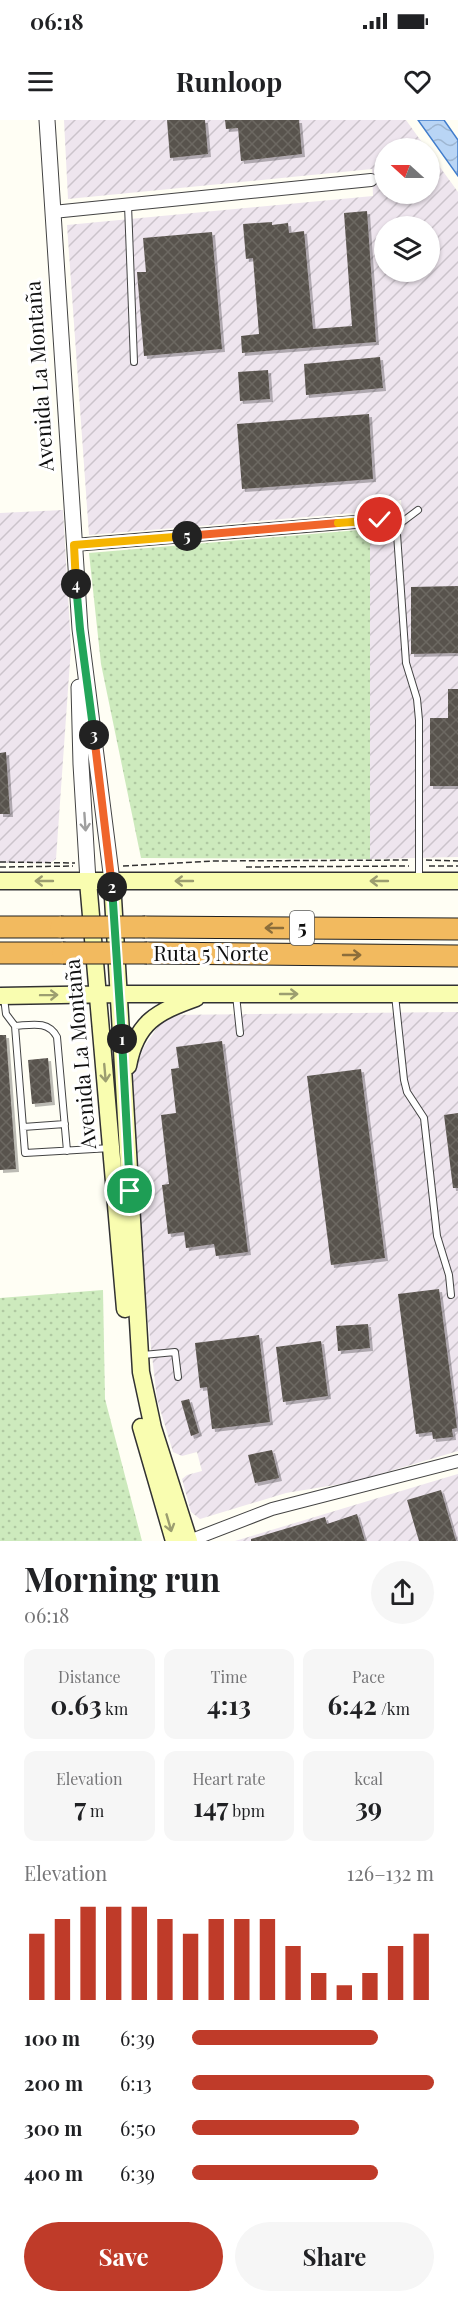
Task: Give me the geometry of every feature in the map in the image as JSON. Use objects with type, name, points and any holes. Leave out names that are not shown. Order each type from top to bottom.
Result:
[{"type":"highway","name":"Ruta 5 Norte","points":[[0,927],[458,929]]},
{"type":"highway","name":"Ruta 5 Norte","points":[[0,953],[458,956]]},
{"type":"main road","points":[[0,881],[88,874],[419,869],[458,881]]},
{"type":"main road","name":"Avenida La Montaña","points":[[88,874],[133,1387],[147,1448],[174,1541]]},
{"type":"main road","name":"Avenida La Montaña","points":[[111,874],[139,1356],[153,1428],[189,1541]]},
{"type":"main road","points":[[125,1097],[130,1055],[141,1030],[159,1013],[210,994]]},
{"type":"main road","points":[[2,996],[458,994]]},
{"type":"street","name":"Avenida La Montaña","points":[[47,120],[80,629],[111,874]]},
{"type":"street","points":[[53,212],[371,180]]},
{"type":"street","points":[[74,545],[380,520]]},
{"type":"street","name":"Avenida La Montaña","points":[[80,629],[80,726],[88,874]]},
{"type":"street","points":[[189,1541],[272,1509],[458,1461]]},
{"type":"lane","points":[[128,205],[134,362]]},
{"type":"lane","points":[[394,528],[418,510]]},
{"type":"lane","points":[[380,520],[394,528],[398,540],[406,663],[417,699],[419,869]]},
{"type":"lane","points":[[236,994],[240,1034]]},
{"type":"lane","points":[[395,994],[404,1080],[407,1092],[424,1118],[437,1236],[449,1275],[451,1295]]},
{"type":"lane","points":[[2,996],[6,1014],[15,1026],[24,1153],[111,1148]]},
{"type":"lane","points":[[15,1026],[43,1024],[57,1037],[67,1150]]},
{"type":"lane","points":[[22,1127],[65,1124]]},
{"type":"lane","points":[[139,1356],[175,1352],[178,1377]]},
{"type":"path","points":[[0,862],[69,861],[88,874]]},
{"type":"path","points":[[111,874],[213,861],[419,869],[458,861]]},
{"type":"path","points":[[246,867],[419,869],[458,866]]},
{"type":"path","points":[[0,867],[88,874]]},
{"type":"path","points":[[111,874],[188,867]]},
{"type":"shaded area","points":[[64,120],[406,120],[419,138],[374,138],[374,204],[440,204],[440,167],[458,192],[458,857],[370,859],[370,529],[383,529],[389,533],[403,532],[401,500],[382,503],[367,512],[89,535],[67,225],[373,196],[372,169],[68,199]]},
{"type":"shaded area","points":[[63,510],[71,647],[56,859],[50,863],[0,863],[0,513]]},
{"type":"shaded area","points":[[458,1012],[458,1451],[353,1482],[286,1493],[200,1519],[191,1512],[182,1479],[187,1475],[202,1471],[197,1452],[182,1456],[173,1452],[157,1399],[141,1260],[132,1076],[144,1047],[166,1015]]},
{"type":"shaded area","points":[[458,1474],[458,1541],[235,1541],[451,1476]]},
{"type":"green space","points":[[370,529],[370,859],[141,858],[101,664],[89,553]]},
{"type":"green space","points":[[103,1290],[105,1399],[142,1541],[0,1541],[0,1298]]},
{"type":"water","points":[[418,120],[444,120],[458,140],[458,176],[440,151],[440,138],[431,138]]},
{"type":"building","points":[[167,120],[205,120],[208,154],[170,158]]},
{"type":"building","points":[[225,120],[299,120],[302,154],[241,161],[238,128],[226,129]]},
{"type":"building","points":[[367,211],[376,342],[242,353],[241,336],[259,334],[253,258],[246,259],[243,224],[288,223],[289,233],[304,231],[313,329],[352,326],[344,213]]},
{"type":"building","points":[[212,232],[222,349],[144,356],[137,272],[146,272],[143,238]]},
{"type":"building","points":[[380,357],[383,388],[306,395],[304,364]]},
{"type":"building","points":[[268,370],[270,399],[240,401],[238,372]]},
{"type":"building","points":[[369,414],[373,479],[242,489],[237,424]]},
{"type":"building","points":[[458,586],[458,653],[411,654],[411,587]]},
{"type":"building","points":[[448,689],[458,689],[458,786],[430,786],[430,718],[448,718]]},
{"type":"building","points":[[6,752],[10,814],[0,814],[0,753]]},
{"type":"building","points":[[0,1035],[6,1035],[16,1169],[0,1170]]},
{"type":"building","points":[[222,1041],[248,1252],[216,1256],[214,1244],[186,1248],[184,1232],[168,1234],[162,1185],[169,1184],[161,1115],[176,1113],[171,1069],[179,1068],[176,1047]]},
{"type":"building","points":[[48,1058],[52,1102],[32,1104],[28,1060]]},
{"type":"building","points":[[361,1069],[385,1258],[331,1265],[307,1076]]},
{"type":"building","points":[[458,1113],[458,1188],[453,1188],[444,1115]]},
{"type":"building","points":[[439,1289],[457,1428],[452,1429],[453,1437],[433,1439],[432,1432],[416,1434],[398,1294]]},
{"type":"building","points":[[368,1324],[370,1348],[338,1351],[336,1326]]},
{"type":"building","points":[[259,1335],[270,1422],[212,1429],[207,1387],[200,1388],[195,1343]]},
{"type":"building","points":[[321,1341],[328,1396],[283,1402],[276,1347]]},
{"type":"building","points":[[189,1399],[199,1433],[191,1436],[181,1401]]},
{"type":"building","points":[[272,1450],[279,1478],[255,1483],[248,1455]]},
{"type":"building","points":[[441,1490],[456,1541],[419,1541],[407,1500]]},
{"type":"building","points":[[357,1514],[365,1541],[251,1541],[251,1539],[325,1517],[327,1524]]},
{"type":"route","points":[[130,1191],[112,881],[80,629],[74,545],[380,520]]}]
